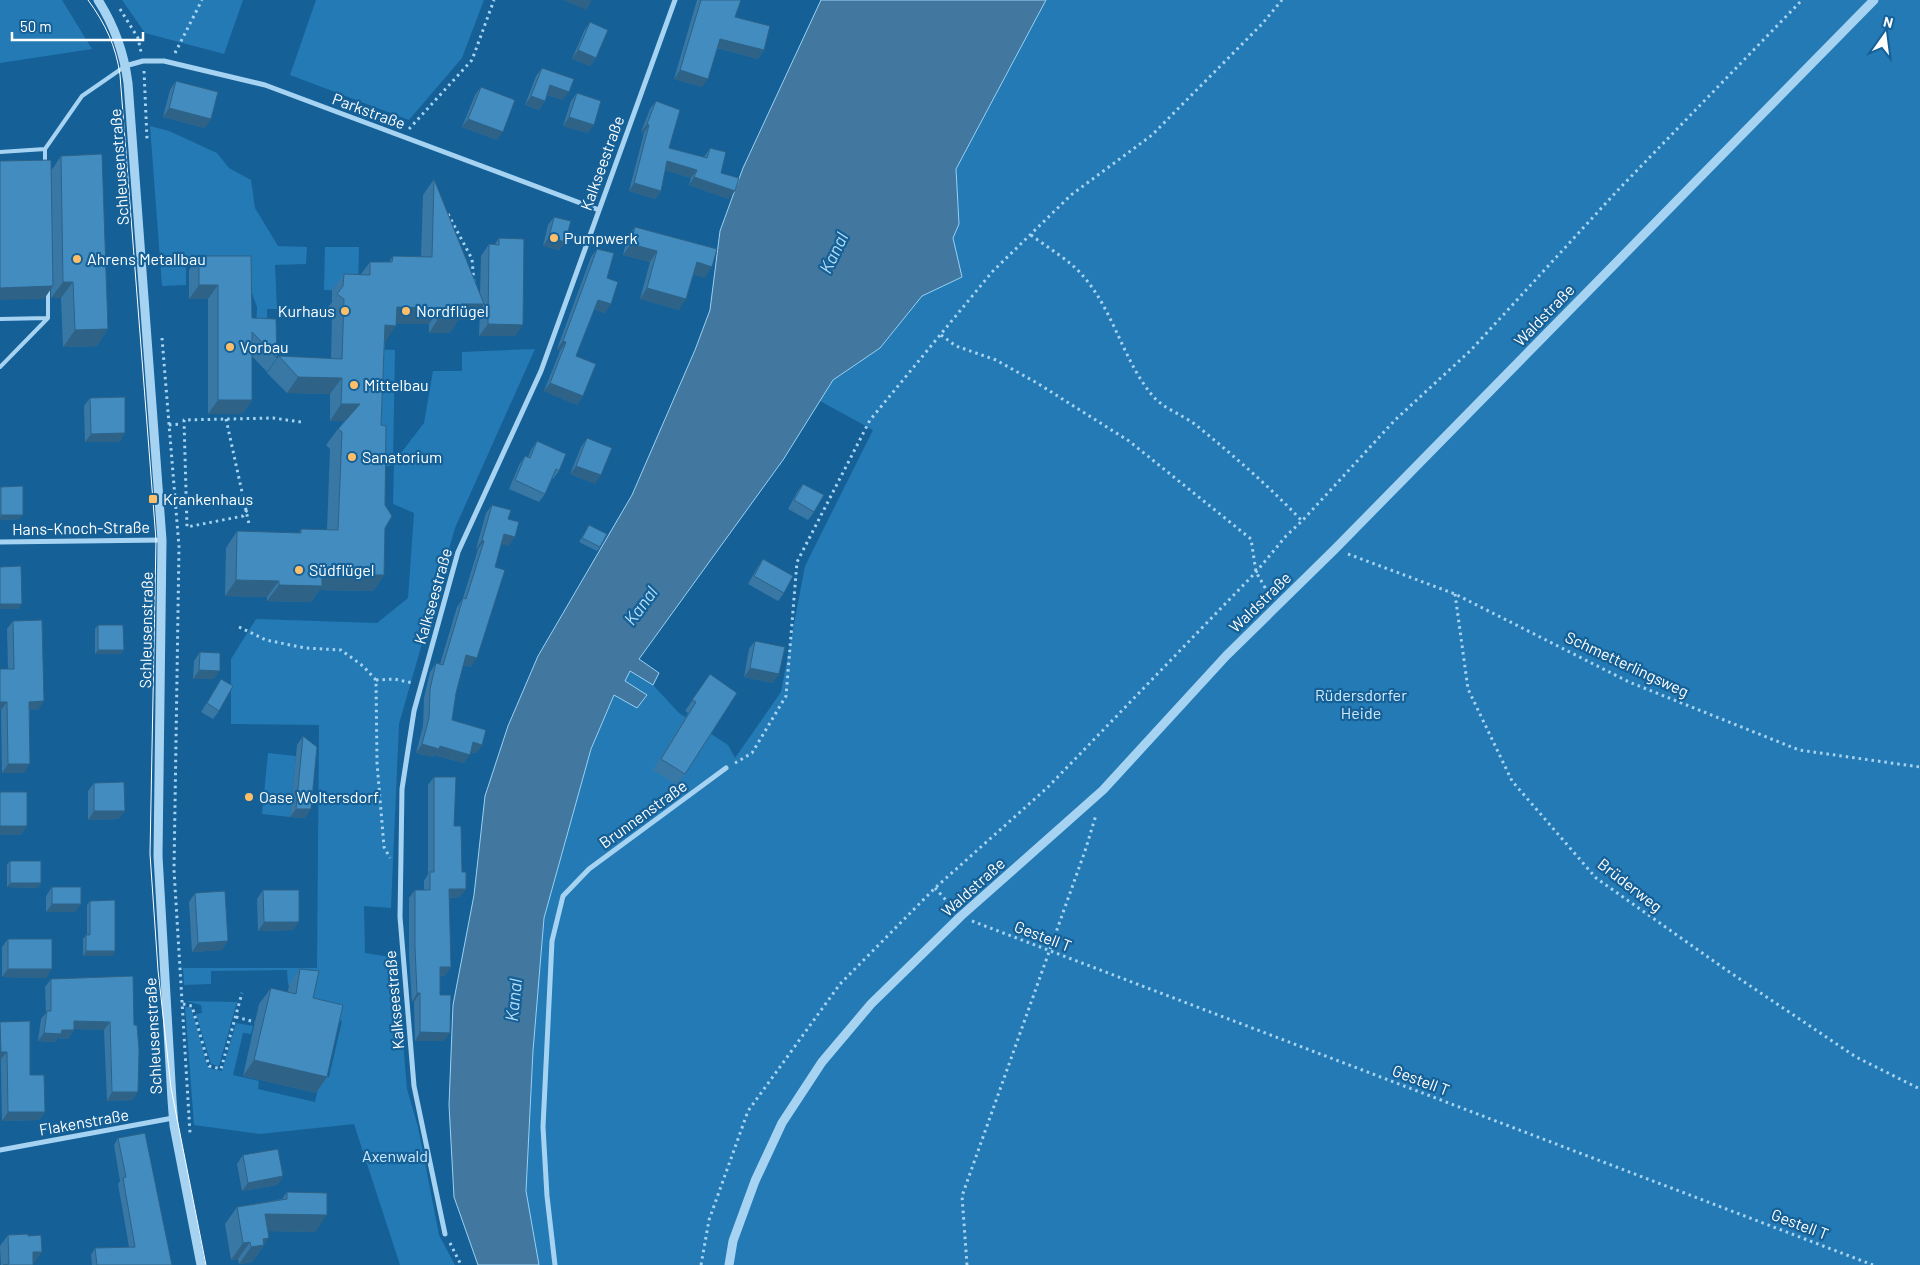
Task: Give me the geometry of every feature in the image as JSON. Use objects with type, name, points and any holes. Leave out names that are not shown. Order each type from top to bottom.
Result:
[{"type":"street","name":"Schleusenstraße","points":[[98,0],[117,37],[126,66],[162,540],[158,856],[173,1118],[201,1265]]},
{"type":"street","name":"Kalkseestraße","points":[[445,1234],[414,1086],[400,917],[402,789],[420,685],[458,552],[541,371],[675,0]]},
{"type":"street","name":"Waldstraße","points":[[729,1265],[733,1241],[755,1181],[782,1123],[822,1062],[870,1004],[961,916],[1103,790],[1226,656],[1335,549],[1874,0]]},
{"type":"street","name":"Parkstraße","points":[[126,66],[143,61],[170,62],[265,85],[599,210]]},
{"type":"street","name":"Hans-Knoch-Straße","points":[[0,542],[162,540]]},
{"type":"street","name":"Brunnenstraße","points":[[555,1265],[547,1196],[543,1127],[552,941],[563,896],[589,869],[726,768]]},
{"type":"street","name":"Flakenstraße","points":[[0,1150],[173,1118]]},
{"type":"lane","points":[[46,169],[45,149],[82,96],[108,75],[126,66]]},
{"type":"lane","points":[[0,152],[45,149]]},
{"type":"lane","points":[[0,367],[48,318],[47,278]]},
{"type":"lane","points":[[0,319],[48,318]]},
{"type":"path","points":[[170,62],[202,0]]},
{"type":"path","points":[[402,136],[472,60],[494,0]]},
{"type":"path","points":[[726,768],[752,753],[786,696],[797,562],[870,420],[992,272],[1071,195],[1152,135],[1262,24],[1282,0]]},
{"type":"path","points":[[701,1265],[709,1220],[748,1111],[840,984],[935,888],[1048,786],[1256,572],[1286,536],[1302,522],[1395,420],[1470,350],[1618,190],[1802,0]]},
{"type":"path","points":[[443,208],[454,222],[472,259],[475,278],[473,288]]},
{"type":"path","points":[[1031,235],[1084,276],[1101,301],[1125,352],[1153,396],[1190,421],[1233,455],[1268,485],[1302,522]]},
{"type":"path","points":[[941,335],[956,346],[996,360],[1129,441],[1251,538],[1256,572],[1276,607]]},
{"type":"path","points":[[169,425],[182,424],[184,420],[226,419],[272,418],[301,422]]},
{"type":"path","points":[[226,419],[248,510],[249,524]]},
{"type":"path","points":[[182,424],[187,482],[187,528],[243,516],[248,510]]},
{"type":"path","points":[[178,538],[174,870],[192,1142]]},
{"type":"path","name":"Schmetterlingsweg","points":[[1335,549],[1455,594],[1629,682],[1799,750],[1920,767]]},
{"type":"path","name":"Brüderweg","points":[[1455,594],[1468,689],[1512,781],[1596,878],[1725,969],[1856,1057],[1920,1088]]},
{"type":"path","points":[[239,627],[266,640],[305,648],[341,650],[363,666],[376,680],[377,763],[384,847],[401,879]]},
{"type":"path","points":[[376,680],[394,679],[420,685]]},
{"type":"path","points":[[966,1265],[962,1196],[1085,851],[1103,790]]},
{"type":"path","points":[[935,888],[961,916]]},
{"type":"path","name":"Gestell T","points":[[961,916],[1048,952],[1873,1265]]},
{"type":"path","points":[[183,1004],[192,1006],[209,1066],[221,1069],[242,993]]},
{"type":"path","points":[[236,1017],[255,1022]]},
{"type":"path","points":[[445,1234],[460,1265]]},
{"type":"green space","points":[[0,0],[62,0],[92,49],[0,63]]},
{"type":"green space","points":[[122,0],[243,0],[224,54],[145,33]]},
{"type":"green space","points":[[316,0],[484,0],[462,58],[409,120],[290,75]]},
{"type":"green space","name":"Rüdersdorfer Heide","points":[[1046,0],[1920,0],[1920,1265],[539,1265],[526,1191],[533,1051],[544,918],[591,749],[614,695],[646,695],[625,681],[630,671],[653,685],[679,713],[728,745],[735,758],[781,692],[805,566],[873,430],[820,401],[833,380],[880,348],[922,296],[962,277],[953,238],[959,224],[956,169]]},
{"type":"green space","points":[[150,126],[169,131],[217,153],[229,168],[251,180],[255,208],[278,246],[307,247],[306,264],[275,265],[277,309],[267,309],[267,329],[256,330],[257,307],[245,274],[207,261],[186,266],[186,285],[162,286]]},
{"type":"green space","points":[[325,247],[359,247],[358,291],[324,290]]},
{"type":"green space","points":[[371,349],[395,350],[393,463],[390,463],[390,466],[374,466]]},
{"type":"green space","name":"Axenwald","points":[[535,349],[455,528],[399,724],[391,908],[364,906],[365,953],[396,958],[407,1089],[418,1127],[439,1235],[455,1265],[400,1265],[354,1124],[260,1134],[194,1125],[185,1007],[191,1007],[208,1068],[222,1071],[236,1023],[253,1026],[251,1034],[243,1033],[233,1075],[259,1081],[258,1089],[315,1102],[321,1076],[329,1077],[342,1021],[316,1015],[300,985],[288,985],[287,970],[211,971],[211,984],[184,985],[183,968],[317,968],[319,725],[231,724],[231,659],[256,619],[377,623],[408,598],[414,513],[393,504],[394,462],[424,423],[433,371],[462,371],[462,352]]},
{"type":"green space","points":[[268,753],[296,756],[290,817],[262,814]]},
{"type":"green space","points":[[185,1001],[237,1002],[219,1066],[211,1064],[196,1014],[202,1013],[201,1005]]},
{"type":"water","name":"Kanal","points":[[821,0],[1046,0],[956,169],[959,224],[953,238],[962,277],[922,296],[880,348],[833,380],[783,460],[639,659],[659,673],[653,685],[630,671],[625,681],[647,695],[637,708],[614,695],[591,749],[544,918],[533,1051],[526,1191],[539,1265],[478,1265],[454,1197],[449,1105],[453,1005],[474,895],[485,796],[508,726],[538,656],[632,495],[695,350],[710,310],[720,231],[743,168]]},
{"type":"building","points":[[701,0],[741,0],[735,17],[770,26],[764,50],[720,39],[708,79],[680,70]]},
{"type":"building","points":[[590,22],[608,30],[596,58],[578,50]]},
{"type":"building","points":[[542,68],[574,79],[569,92],[550,85],[545,101],[531,96]]},
{"type":"building","points":[[176,81],[218,92],[211,119],[169,108]]},
{"type":"building","points":[[481,87],[515,100],[503,132],[468,119]]},
{"type":"building","points":[[577,93],[601,101],[594,125],[569,117]]},
{"type":"building","points":[[656,101],[680,110],[669,148],[707,158],[710,148],[726,152],[721,173],[739,178],[735,191],[694,177],[697,170],[667,161],[661,191],[634,183],[649,125],[647,124]]},
{"type":"building","name":"Ahrens Metallbau","points":[[102,154],[108,329],[75,330],[73,282],[63,282],[61,156]]},
{"type":"building","points":[[51,160],[53,286],[0,288],[0,161]]},
{"type":"building","points":[[434,179],[484,304],[461,304],[461,316],[440,316],[440,308],[397,307],[396,326],[385,325],[381,425],[386,426],[385,505],[392,516],[385,528],[384,575],[322,574],[322,586],[279,585],[279,581],[236,580],[237,531],[301,533],[301,529],[338,530],[342,432],[338,429],[360,404],[341,404],[342,378],[298,377],[279,356],[342,359],[344,299],[337,294],[343,286],[344,274],[370,275],[370,262],[392,262],[393,256],[432,257]]},
{"type":"building","points":[[554,217],[571,221],[565,242],[549,237]]},
{"type":"building","points":[[635,227],[717,249],[712,267],[697,262],[686,299],[647,288],[657,251],[631,244]]},
{"type":"building","points":[[499,238],[524,239],[523,325],[488,324],[489,244],[499,245]]},
{"type":"building","points":[[597,249],[614,253],[607,278],[618,282],[611,304],[598,300],[576,356],[596,364],[583,396],[550,383],[566,342],[563,341]]},
{"type":"building","points":[[199,256],[251,256],[252,318],[276,319],[277,358],[252,332],[252,400],[218,400],[218,285],[199,285]]},
{"type":"building","points":[[125,397],[125,433],[91,434],[90,398]]},
{"type":"building","points":[[587,438],[612,448],[601,475],[576,466]]},
{"type":"building","points":[[537,441],[566,454],[559,471],[556,469],[545,494],[515,480],[525,456],[530,458]]},
{"type":"building","points":[[803,484],[824,495],[814,512],[794,500]]},
{"type":"building","points":[[23,486],[23,515],[1,515],[1,487]]},
{"type":"building","points":[[492,505],[511,510],[508,519],[519,522],[515,537],[504,534],[495,567],[505,570],[477,658],[466,655],[456,693],[452,720],[486,730],[482,745],[473,742],[470,755],[440,746],[439,749],[422,744],[429,718],[430,689],[436,663],[443,665],[463,598],[466,599],[484,541],[482,540]]},
{"type":"building","points":[[589,525],[607,534],[600,547],[582,538]]},
{"type":"building","points":[[763,559],[793,576],[784,593],[754,576]]},
{"type":"building","points":[[21,566],[22,604],[0,604],[0,567]]},
{"type":"building","points":[[42,620],[44,701],[29,702],[30,764],[8,764],[7,702],[0,702],[0,669],[14,669],[13,621]]},
{"type":"building","points":[[98,625],[123,625],[124,650],[98,650]]},
{"type":"building","points":[[755,641],[785,647],[779,674],[750,668]]},
{"type":"building","points":[[200,652],[220,653],[220,671],[199,670]]},
{"type":"building","points":[[710,674],[737,693],[685,774],[661,759],[696,702],[692,700]]},
{"type":"building","points":[[221,679],[233,686],[219,711],[207,703]]},
{"type":"building","points":[[303,736],[317,747],[311,809],[296,809]]},
{"type":"building","points":[[434,777],[456,777],[454,826],[461,826],[462,872],[466,872],[466,889],[449,889],[451,967],[440,967],[440,995],[451,995],[450,1033],[420,1032],[420,993],[417,993],[415,890],[430,890],[430,872],[434,872]]},
{"type":"building","points":[[124,782],[125,811],[94,811],[94,783]]},
{"type":"building","points":[[0,792],[27,792],[27,826],[0,826]]},
{"type":"building","points":[[10,861],[41,861],[41,883],[10,883]]},
{"type":"building","points":[[52,887],[81,887],[81,904],[52,904]]},
{"type":"building","points":[[263,890],[299,890],[299,922],[264,922]]},
{"type":"building","points":[[225,891],[228,941],[198,943],[195,893]]},
{"type":"building","points":[[115,900],[115,951],[86,951],[86,935],[90,935],[90,901]]},
{"type":"building","points":[[8,939],[52,939],[52,969],[8,969]]},
{"type":"building","points":[[300,969],[319,971],[313,998],[343,1005],[327,1077],[254,1060],[271,988],[296,994]]},
{"type":"building","points":[[133,976],[134,1025],[137,1025],[139,1050],[138,1092],[112,1092],[110,1022],[74,1021],[74,1030],[62,1030],[61,1034],[44,1033],[47,1011],[51,1011],[51,979]]},
{"type":"building","points":[[30,1021],[30,1075],[44,1075],[45,1112],[8,1112],[7,1052],[1,1052],[0,1022]]},
{"type":"building","points":[[145,1133],[172,1265],[97,1265],[95,1248],[135,1247],[123,1178],[126,1177],[118,1138]]},
{"type":"building","points":[[278,1149],[283,1176],[248,1183],[243,1155]]},
{"type":"building","points":[[287,1192],[327,1193],[327,1215],[265,1214],[269,1238],[263,1239],[264,1245],[251,1247],[250,1242],[243,1243],[237,1207],[287,1199]]},
{"type":"building","points":[[28,1234],[28,1236],[41,1235],[42,1252],[33,1252],[33,1265],[3,1265],[9,1264],[8,1235]]},
{"type":"tram line","points":[[88,0],[100,17],[109,35],[116,54],[120,75],[156,540],[150,854],[158,970],[171,1088],[206,1265]]},
{"type":"place","name":"Pumpwerk","points":[[554,238]]},
{"type":"place","name":"Ahrens Metallbau","points":[[77,259]]},
{"type":"place","name":"Kurhaus","points":[[345,311]]},
{"type":"place","name":"Nordflügel","points":[[406,311]]},
{"type":"place","name":"Vorbau","points":[[230,347]]},
{"type":"place","name":"Mittelbau","points":[[354,385]]},
{"type":"place","name":"Sanatorium","points":[[352,457]]},
{"type":"place","name":"Krankenhaus","points":[[153,499]]},
{"type":"place","name":"Südflügel","points":[[299,570]]},
{"type":"place","name":"Oase Woltersdorf","points":[[249,797]]}]
